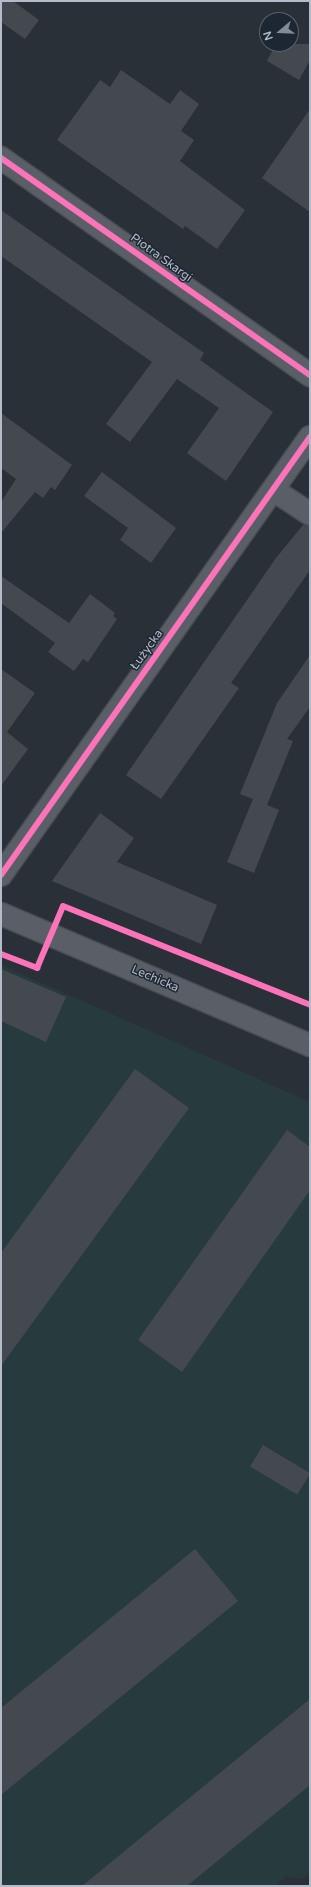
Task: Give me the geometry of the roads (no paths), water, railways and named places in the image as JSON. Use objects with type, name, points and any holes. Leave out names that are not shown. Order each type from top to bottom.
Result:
[{"type":"street","name":"Piotra Skargi","points":[[1,158],[310,375]]},
{"type":"street","name":"Łużycka","points":[[1,875],[275,491],[310,437]]},
{"type":"street","points":[[275,491],[310,514]]},
{"type":"street","name":"Lechicka","points":[[1,914],[310,1045]]}]
